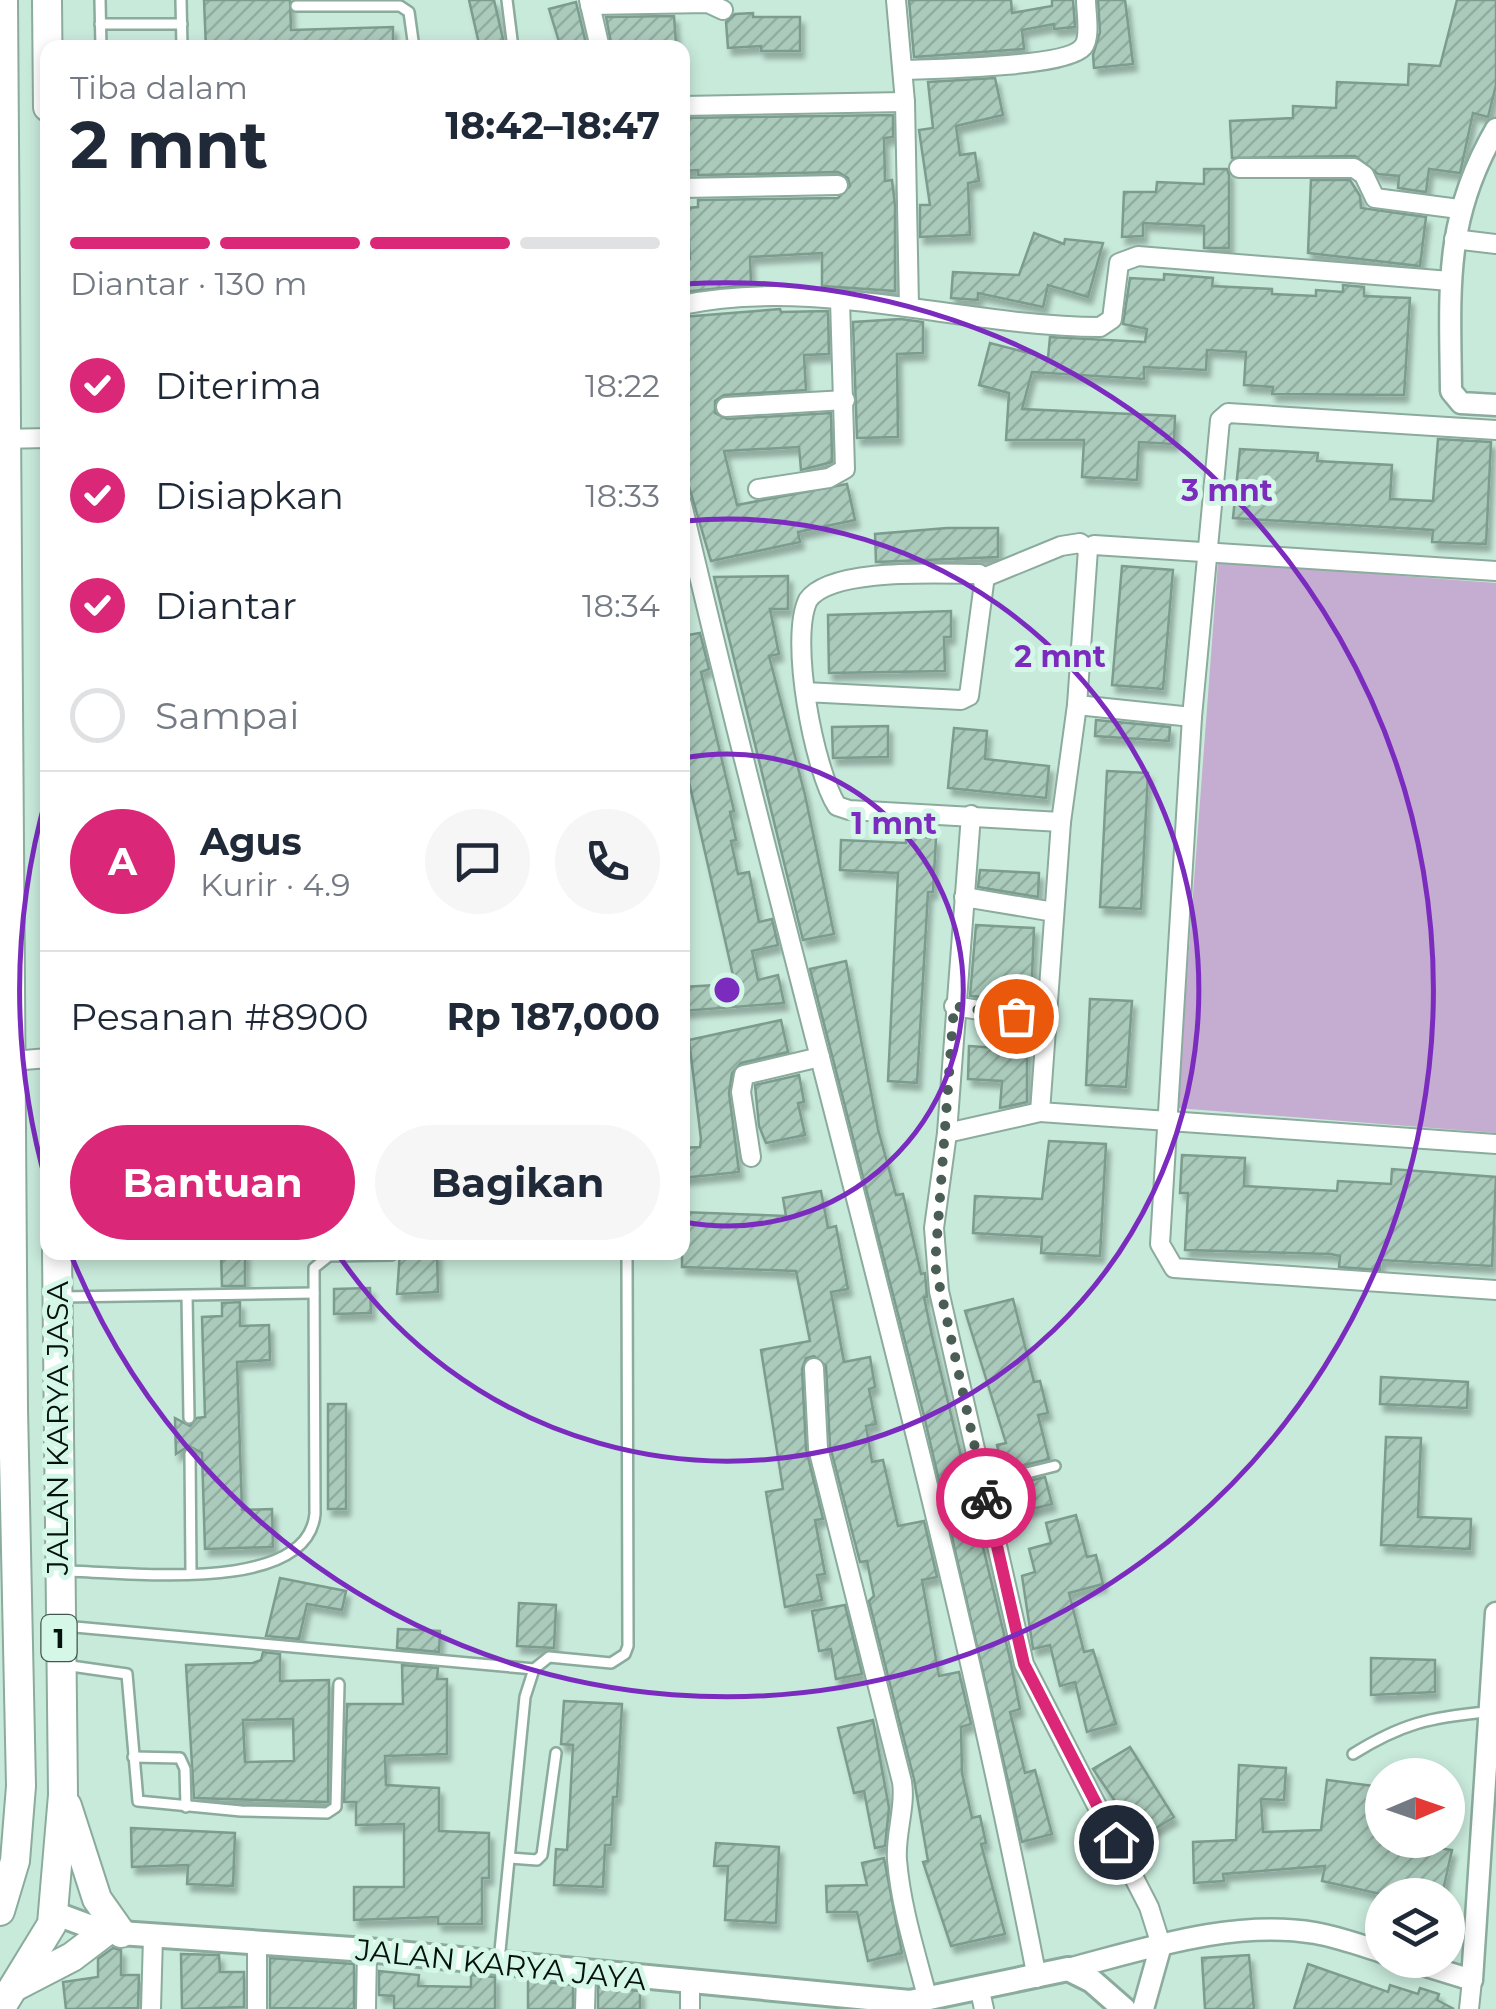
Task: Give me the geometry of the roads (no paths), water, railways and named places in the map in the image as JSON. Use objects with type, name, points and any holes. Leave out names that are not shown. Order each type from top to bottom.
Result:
[{"type":"highway","name":"JALAN KARYA JASA","points":[[0,1911],[15,1860],[8,1843],[21,1786],[6,1234],[3,0]]},
{"type":"highway","points":[[47,0],[47,40]]},
{"type":"highway","name":"JALAN KARYA JASA","points":[[12,2000],[54,1914],[63,1795],[56,1260]]},
{"type":"highway","points":[[12,2000],[113,1933],[97,1898],[63,1795]]},
{"type":"main road","name":"JALAN KARYA JAYA","points":[[54,1914],[113,1933],[366,1950],[851,2003],[982,2000],[1068,1969]]},
{"type":"main road","points":[[1068,1969],[1101,1987],[1124,2009]]},
{"type":"street","points":[[896,0],[905,102],[909,306]]},
{"type":"street","points":[[903,70],[1037,62],[1078,51],[1086,40],[1086,0]]},
{"type":"street","points":[[598,40],[590,2],[708,4],[723,10]]},
{"type":"street","points":[[690,106],[905,102]]},
{"type":"street","points":[[1496,129],[1468,180],[1459,210],[1450,282],[1451,391],[1462,403],[1496,405]]},
{"type":"street","points":[[1240,168],[1354,168],[1364,175],[1375,198],[1459,210]]},
{"type":"street","points":[[690,188],[838,184]]},
{"type":"street","points":[[1454,239],[1496,244]]},
{"type":"street","points":[[690,304],[716,300],[840,300],[1100,327],[1112,319],[1119,263],[1138,256],[1450,282]]},
{"type":"street","points":[[758,488],[842,472],[846,400],[840,300]]},
{"type":"street","points":[[726,406],[846,400]]},
{"type":"street","points":[[1496,430],[1223,415],[1192,717],[1160,1244],[1174,1268],[1496,1290]]},
{"type":"street","points":[[3,439],[40,438]]},
{"type":"street","points":[[1060,822],[837,806],[805,692],[800,648],[804,608],[814,592],[837,583],[907,574],[983,578],[1061,546],[1080,544],[1088,549]]},
{"type":"street","points":[[1088,549],[1094,545],[1496,571]]},
{"type":"street","points":[[690,548],[820,1057],[1003,1808],[1037,1978]]},
{"type":"street","points":[[1040,1112],[1060,822],[1077,705],[1088,549]]},
{"type":"street","points":[[805,692],[960,700],[968,696],[983,578]]},
{"type":"street","points":[[1077,705],[1192,717]]},
{"type":"street","points":[[972,815],[947,1133],[934,1228],[935,1265],[1024,1664],[1149,1907],[1161,1945],[1143,2009]]},
{"type":"street","points":[[964,897],[1054,912]]},
{"type":"street","points":[[954,1006],[1046,1021]]},
{"type":"street","points":[[751,1157],[741,1092],[744,1075],[820,1057]]},
{"type":"street","points":[[7,1062],[40,1059]]},
{"type":"street","points":[[947,1133],[1040,1112],[1167,1124],[1496,1144]]},
{"type":"street","points":[[814,1368],[818,1448],[902,1782],[904,1795],[896,1832],[901,1893],[928,2000]]},
{"type":"street","points":[[1470,2009],[1491,1782],[1486,1712],[1496,1613]]},
{"type":"street","points":[[1068,1969],[1161,1945],[1287,1930],[1365,1948]]},
{"type":"street","points":[[151,2009],[152,1937]]},
{"type":"street","points":[[257,1942],[257,2009]]},
{"type":"street","points":[[366,1950],[366,2009]]},
{"type":"street","points":[[584,2009],[586,1974]]},
{"type":"street","points":[[1465,1978],[1472,1980]]},
{"type":"street","points":[[690,1984],[690,2009]]},
{"type":"lane","points":[[100,0],[101,40]]},
{"type":"lane","points":[[182,0],[182,40]]},
{"type":"lane","points":[[508,0],[512,40]]},
{"type":"lane","points":[[296,6],[400,6],[409,12],[413,40]]},
{"type":"lane","points":[[100,24],[182,24]]},
{"type":"lane","points":[[60,1571],[242,1571],[280,1562],[311,1535],[314,1268],[321,1260]]},
{"type":"lane","points":[[499,1963],[525,1697],[534,1669],[548,1656],[611,1662],[625,1654],[628,1646],[627,1260]]},
{"type":"lane","points":[[57,1297],[314,1293]]},
{"type":"lane","points":[[187,1296],[189,1418]]},
{"type":"lane","points":[[190,1454],[191,1572]]},
{"type":"lane","points":[[983,1484],[1055,1466]]},
{"type":"lane","points":[[59,1625],[534,1669]]},
{"type":"lane","points":[[59,1664],[127,1674],[138,1800],[186,1807],[334,1810],[338,1802],[339,1684]]},
{"type":"lane","points":[[1353,1754],[1394,1728],[1432,1716],[1486,1712]]},
{"type":"lane","points":[[510,1858],[537,1860],[542,1855],[556,1752]]},
{"type":"lane","points":[[133,1756],[180,1758],[185,1769],[186,1807]]}]
